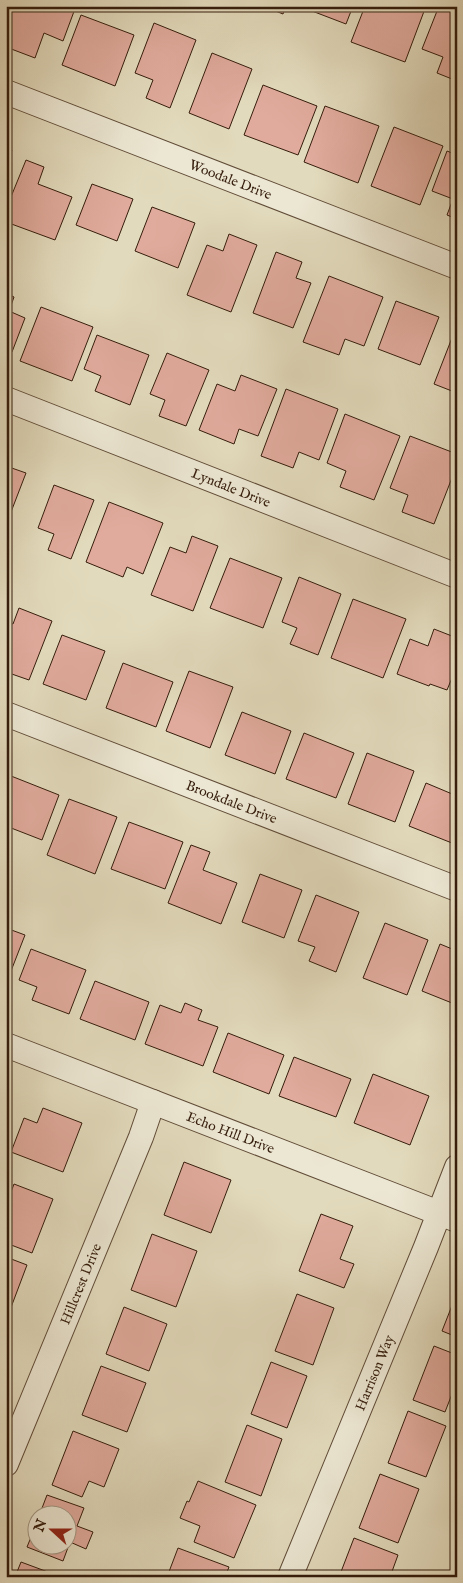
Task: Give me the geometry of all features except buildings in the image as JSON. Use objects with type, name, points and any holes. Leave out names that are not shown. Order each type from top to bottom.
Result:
[{"type":"street","name":"Woodale Drive","points":[[6,92],[457,267]]},
{"type":"street","name":"Lyndale Drive","points":[[6,399],[457,576]]},
{"type":"street","name":"Brookdale Drive","points":[[6,714],[457,889]]},
{"type":"street","name":"Echo Hill Drive","points":[[6,1044],[448,1217]]},
{"type":"street","name":"Hillcrest Drive","points":[[6,1464],[141,1138],[153,1102]]},
{"type":"street","name":"Harrison Way","points":[[290,1577],[448,1217],[457,1167]]}]
